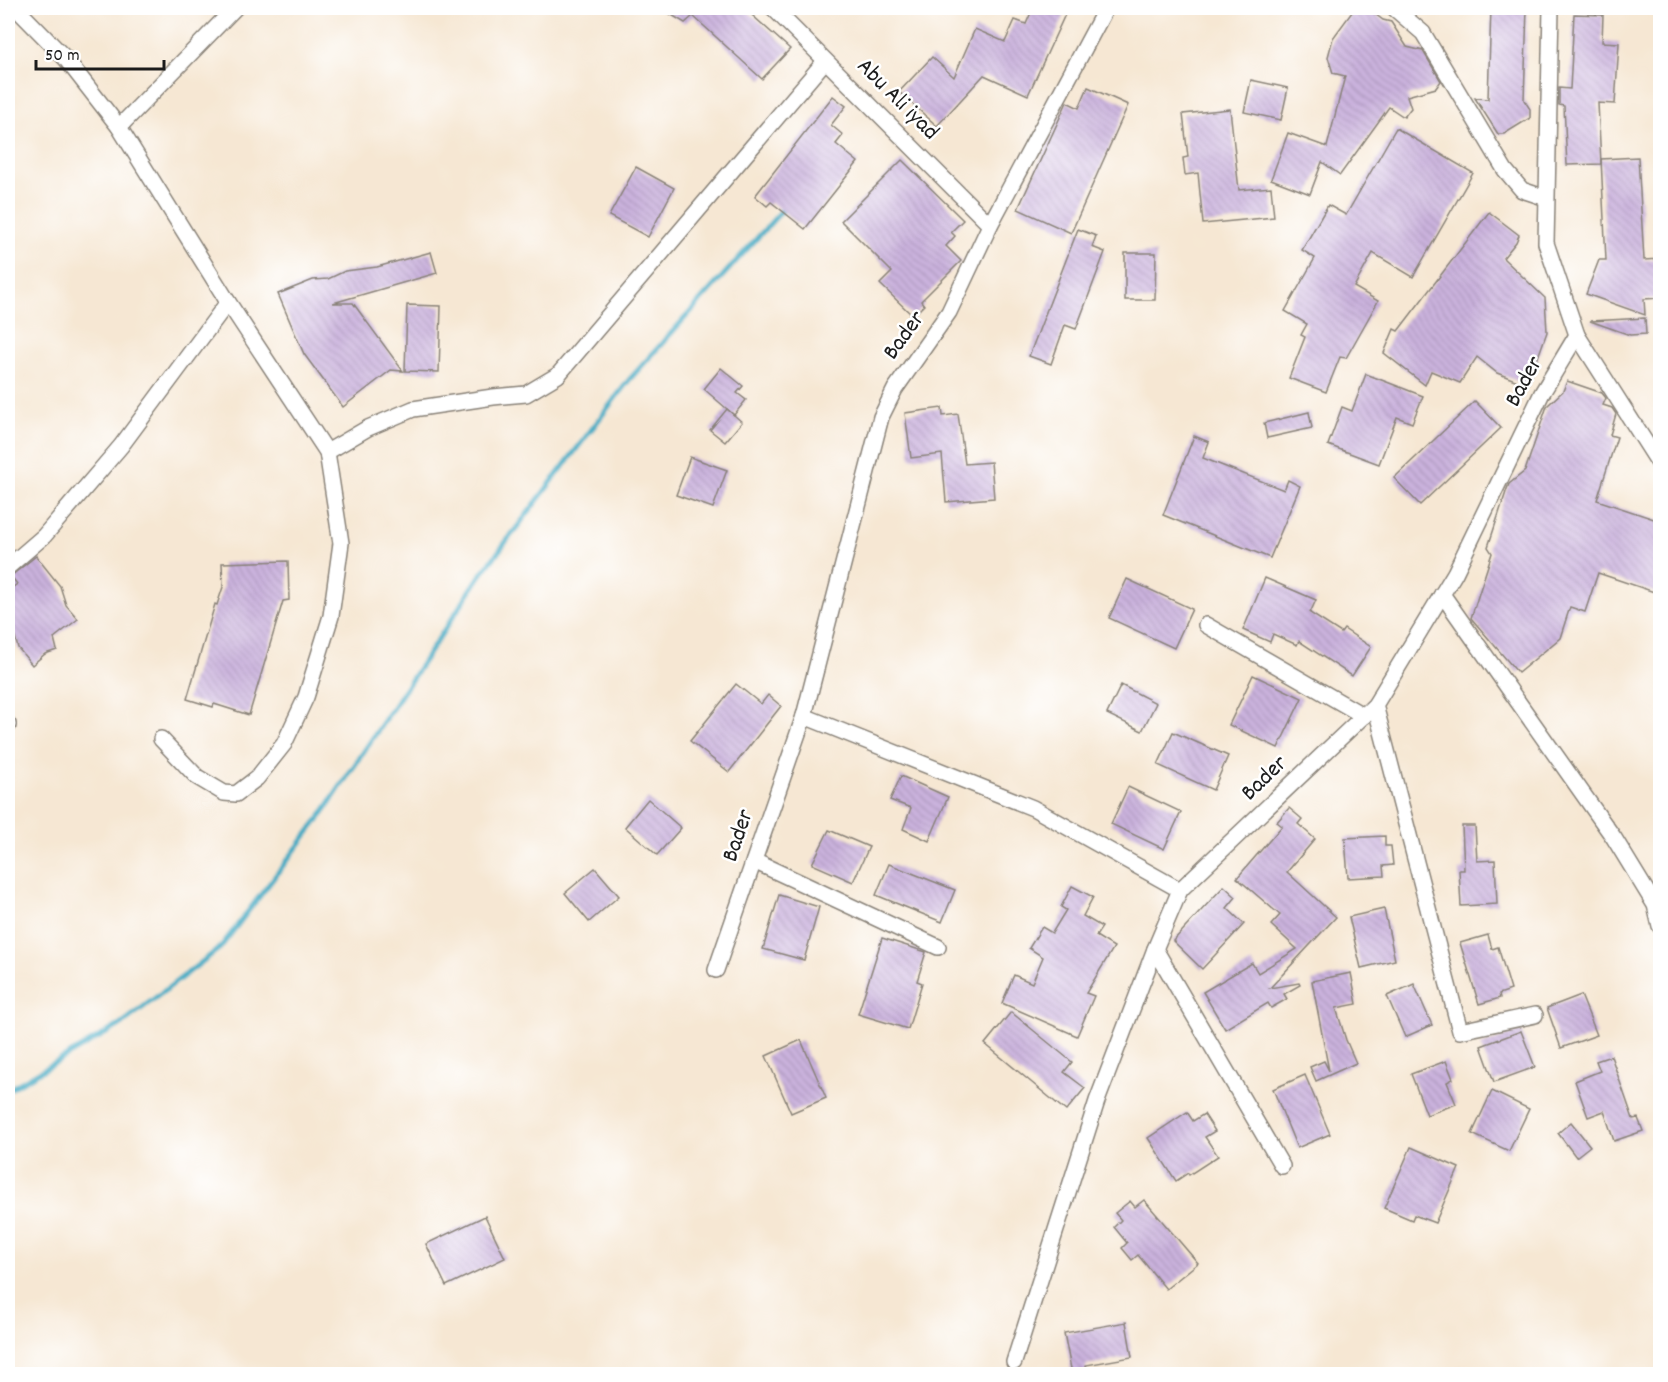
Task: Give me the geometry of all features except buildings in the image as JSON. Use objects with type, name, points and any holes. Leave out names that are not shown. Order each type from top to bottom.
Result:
[{"type":"street","points":[[16,8],[66,59],[119,127],[228,302],[327,452],[341,543],[331,616],[306,697],[284,744],[256,778],[236,794],[224,793],[197,777],[161,739]]},
{"type":"street","points":[[119,127],[235,8]]},
{"type":"street","name":"Abu Ali iyad","points":[[772,8],[990,225]]},
{"type":"street","name":"Bader","points":[[716,970],[804,716],[881,417],[895,389],[950,312],[990,225],[1106,8]]},
{"type":"street","points":[[1394,8],[1423,33],[1505,170],[1522,190],[1546,198]]},
{"type":"street","points":[[1551,8],[1546,243],[1577,335],[1660,465]]},
{"type":"street","points":[[327,452],[368,428],[413,409],[526,394],[558,375],[825,61]]},
{"type":"street","points":[[8,567],[44,536],[121,446],[228,302]]},
{"type":"street","name":"Bader","points":[[1180,890],[1369,710],[1455,573],[1542,393],[1577,335]]},
{"type":"street","points":[[1442,594],[1614,838],[1655,905],[1660,926]]},
{"type":"street","points":[[1206,626],[1369,710],[1460,1031],[1535,1015]]},
{"type":"street","points":[[804,716],[1033,808],[1180,890],[1097,1101],[1014,1362]]},
{"type":"street","points":[[754,861],[938,947]]},
{"type":"street","points":[[1155,949],[1282,1166]]},
{"type":"waterway","points":[[8,1090],[120,1025],[220,948],[321,816],[480,576],[629,380],[785,207]]}]
